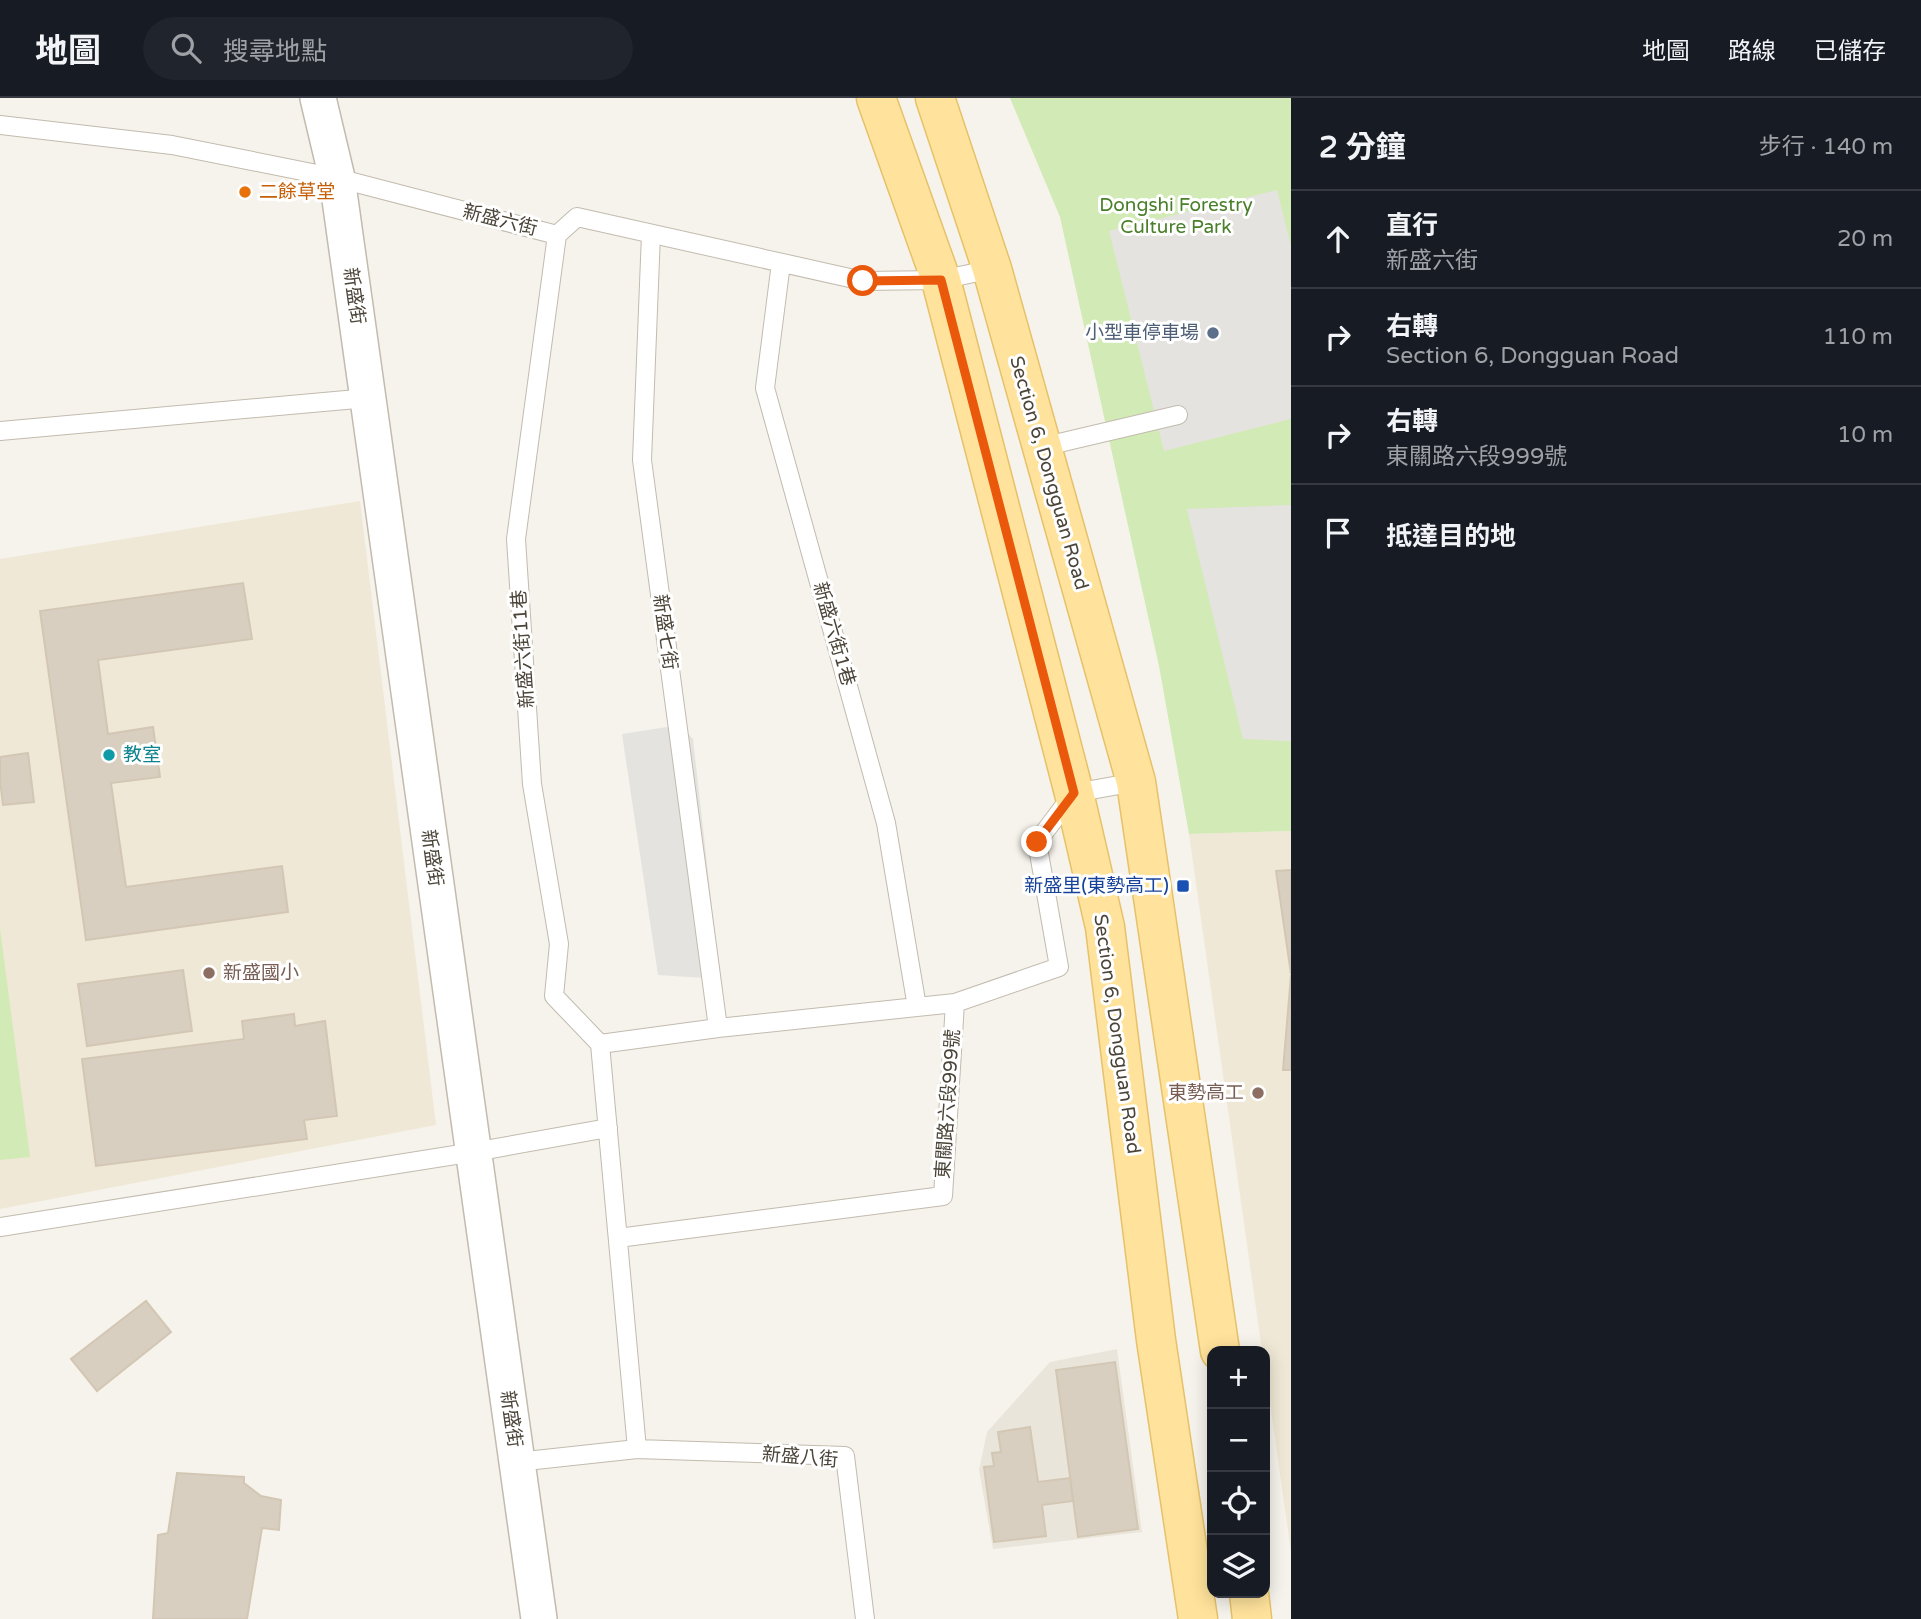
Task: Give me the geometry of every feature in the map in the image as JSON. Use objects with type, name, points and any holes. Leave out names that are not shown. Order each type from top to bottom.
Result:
[{"type":"main road","name":"Section 6, Dongguan Road","points":[[876,98],[941,280],[1074,793],[1105,927],[1156,1340],[1198,1619]]},
{"type":"main road","name":"Section 6, Dongguan Road","points":[[935,98],[992,269],[1136,782],[1219,1346]]},
{"type":"main road","points":[[1145,1251],[1204,1241]]},
{"type":"main road","points":[[1250,1598],[1252,1619]]},
{"type":"street","name":"新盛街","points":[[318,98],[337,178],[538,1619]]},
{"type":"lane","name":"新盛六街","points":[[0,125],[172,145],[337,178],[557,234],[577,217],[863,281],[941,280],[992,269]]},
{"type":"lane","name":"新盛六街11巷","points":[[557,234],[516,539],[532,784],[558,944],[554,996],[600,1044]]},
{"type":"lane","name":"新盛七街","points":[[652,234],[642,460],[718,1028]]},
{"type":"lane","name":"新盛六街1巷","points":[[781,263],[765,388],[886,823],[917,1007]]},
{"type":"lane","points":[[0,431],[368,398]]},
{"type":"lane","points":[[1042,447],[1178,415]]},
{"type":"lane","points":[[1074,793],[1136,782]]},
{"type":"lane","name":"東關路六段999號","points":[[618,1238],[943,1196],[955,1003],[1059,967],[1037,842],[1074,793]]},
{"type":"lane","points":[[517,1462],[637,1449],[600,1044],[718,1028],[955,1003]]},
{"type":"lane","points":[[0,1227],[474,1153],[608,1128]]},
{"type":"lane","name":"新盛八街","points":[[637,1449],[845,1456],[865,1619]]},
{"type":"shaded area","name":"小型車停車場","points":[[1277,190],[1291,246],[1291,419],[1164,451],[1109,231]]},
{"type":"shaded area","name":"新盛國小","points":[[360,501],[436,1125],[0,1209],[0,559]]},
{"type":"shaded area","points":[[1291,505],[1291,741],[1243,739],[1187,509]]},
{"type":"shaded area","points":[[680,725],[693,739],[720,979],[658,975],[622,734]]},
{"type":"shaded area","name":"東勢高工","points":[[1291,831],[1291,1552],[1270,1403],[1270,1346],[1261,1346],[1189,834]]},
{"type":"shaded area","points":[[1117,1349],[1142,1532],[993,1549],[979,1470],[987,1432],[1050,1362]]},
{"type":"green space","name":"Dongshi Forestry Culture Park","points":[[1010,98],[1291,98],[1291,831],[1189,834],[1159,666],[1060,217]]},
{"type":"green space","points":[[0,929],[30,1157],[0,1160]]},
{"type":"building","name":"教室","points":[[243,583],[252,639],[98,660],[108,734],[153,727],[160,777],[111,783],[126,887],[282,866],[288,912],[86,940],[40,611]]},
{"type":"building","points":[[28,753],[34,802],[3,805],[0,757]]},
{"type":"building","points":[[1291,870],[1291,974],[1276,871]]},
{"type":"building","points":[[183,970],[192,1031],[87,1046],[78,984]]},
{"type":"building","points":[[1291,975],[1291,1070],[1283,1070]]},
{"type":"building","points":[[294,1014],[295,1026],[325,1021],[337,1116],[304,1120],[307,1139],[96,1166],[82,1059],[244,1039],[242,1021]]},
{"type":"building","points":[[146,1301],[171,1332],[97,1391],[71,1359]]},
{"type":"building","points":[[1115,1362],[1138,1529],[1078,1537],[1056,1370]]},
{"type":"building","points":[[1030,1427],[1038,1482],[1070,1478],[1073,1501],[1042,1505],[1046,1536],[994,1542],[984,1467],[994,1466],[992,1453],[1001,1452],[998,1432]]},
{"type":"building","points":[[177,1473],[244,1477],[244,1483],[261,1496],[281,1500],[279,1530],[262,1528],[247,1619],[153,1619],[158,1535],[168,1533]]},
{"type":"place","name":"二餘草堂","points":[[245,192]]},
{"type":"place","name":"小型車停車場","points":[[1213,333]]},
{"type":"place","name":"教室","points":[[109,755]]},
{"type":"place","name":"新盛里(東勢高工)","points":[[1183,886]]},
{"type":"place","name":"新盛國小","points":[[209,973]]},
{"type":"place","name":"東勢高工","points":[[1258,1093]]},
{"type":"route","points":[[863,281],[941,280],[1074,793],[1037,842]]}]
